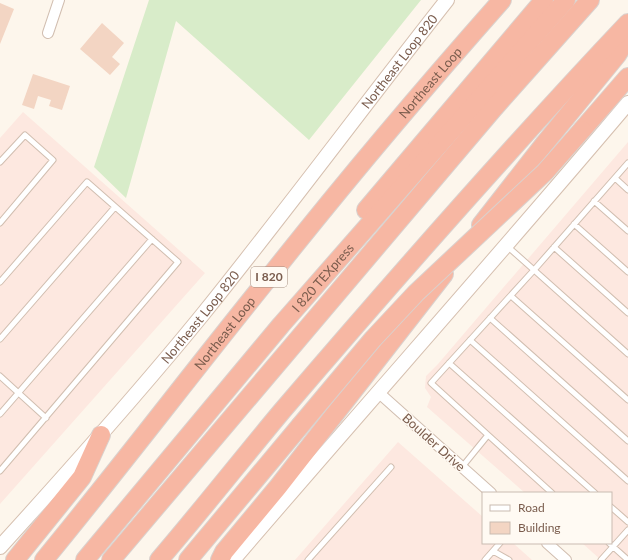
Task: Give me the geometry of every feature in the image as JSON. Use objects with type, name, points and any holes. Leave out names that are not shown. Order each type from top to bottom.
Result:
[{"type":"highway","name":"Northeast Loop","points":[[44,560],[274,270],[448,61],[502,0]]},
{"type":"highway","points":[[337,261],[351,227],[544,0]]},
{"type":"highway","name":"I 820 TEXpress","points":[[85,560],[281,325],[566,0]]},
{"type":"highway","name":"I 820 TEXpress","points":[[111,560],[494,108],[590,0]]},
{"type":"highway","points":[[564,30],[604,0]]},
{"type":"highway","points":[[159,560],[281,412],[430,239],[518,140],[628,23]]},
{"type":"highway","points":[[220,560],[224,552],[278,487],[544,143],[616,55],[628,37]]},
{"type":"highway","points":[[188,560],[373,339],[416,293],[545,172],[628,77]]},
{"type":"highway","points":[[15,560],[82,477],[101,435]]},
{"type":"highway","points":[[120,560],[144,521]]},
{"type":"main road","name":"Northeast Loop 820","points":[[0,547],[101,435],[212,302],[306,184],[379,86],[447,0]]},
{"type":"main road","points":[[233,560],[506,246],[628,103]]},
{"type":"street","points":[[48,33],[59,0]]},
{"type":"street","name":"Boulder Drive","points":[[378,392],[490,492]]},
{"type":"street","points":[[548,544],[566,560]]},
{"type":"lane","points":[[0,162],[24,135],[53,160],[0,223]]},
{"type":"lane","points":[[551,492],[431,384],[628,163]]},
{"type":"lane","points":[[614,178],[628,190]]},
{"type":"lane","points":[[0,282],[87,182],[178,262],[0,472]]},
{"type":"lane","points":[[594,201],[628,231]]},
{"type":"lane","points":[[0,339],[114,206]]},
{"type":"lane","points":[[574,224],[628,272]]},
{"type":"lane","points":[[0,414],[152,239]]},
{"type":"lane","points":[[506,246],[628,354]]},
{"type":"lane","points":[[554,247],[628,312]]},
{"type":"lane","points":[[510,296],[628,400]]},
{"type":"lane","points":[[490,318],[628,442]]},
{"type":"lane","points":[[470,340],[628,481]]},
{"type":"lane","points":[[449,363],[595,492]]},
{"type":"lane","points":[[0,376],[46,418]]},
{"type":"lane","points":[[462,467],[488,436]]},
{"type":"lane","points":[[308,560],[391,467]]},
{"type":"lane","points":[[612,508],[628,522]]},
{"type":"lane","points":[[601,560],[611,545],[628,530]]},
{"type":"lane","points":[[485,560],[499,544]]},
{"type":"lane","points":[[611,545],[628,560]]},
{"type":"lane","points":[[493,551],[509,560]]},
{"type":"shaded area","points":[[23,112],[205,273],[0,504],[0,138]]},
{"type":"shaded area","points":[[628,142],[628,560],[601,560],[583,544],[612,544],[612,492],[524,492],[427,407],[431,397],[425,388],[426,376],[438,364]]},
{"type":"shaded area","points":[[398,442],[482,516],[482,544],[514,544],[532,560],[295,560]]},
{"type":"green space","points":[[149,0],[421,0],[309,140],[176,21],[126,198],[94,167]]},
{"type":"building","points":[[0,3],[14,9],[0,44]]},
{"type":"building","points":[[102,23],[124,43],[112,57],[120,64],[110,75],[80,49]]},
{"type":"building","points":[[33,74],[70,86],[62,110],[49,106],[51,100],[38,96],[34,109],[22,105]]}]
